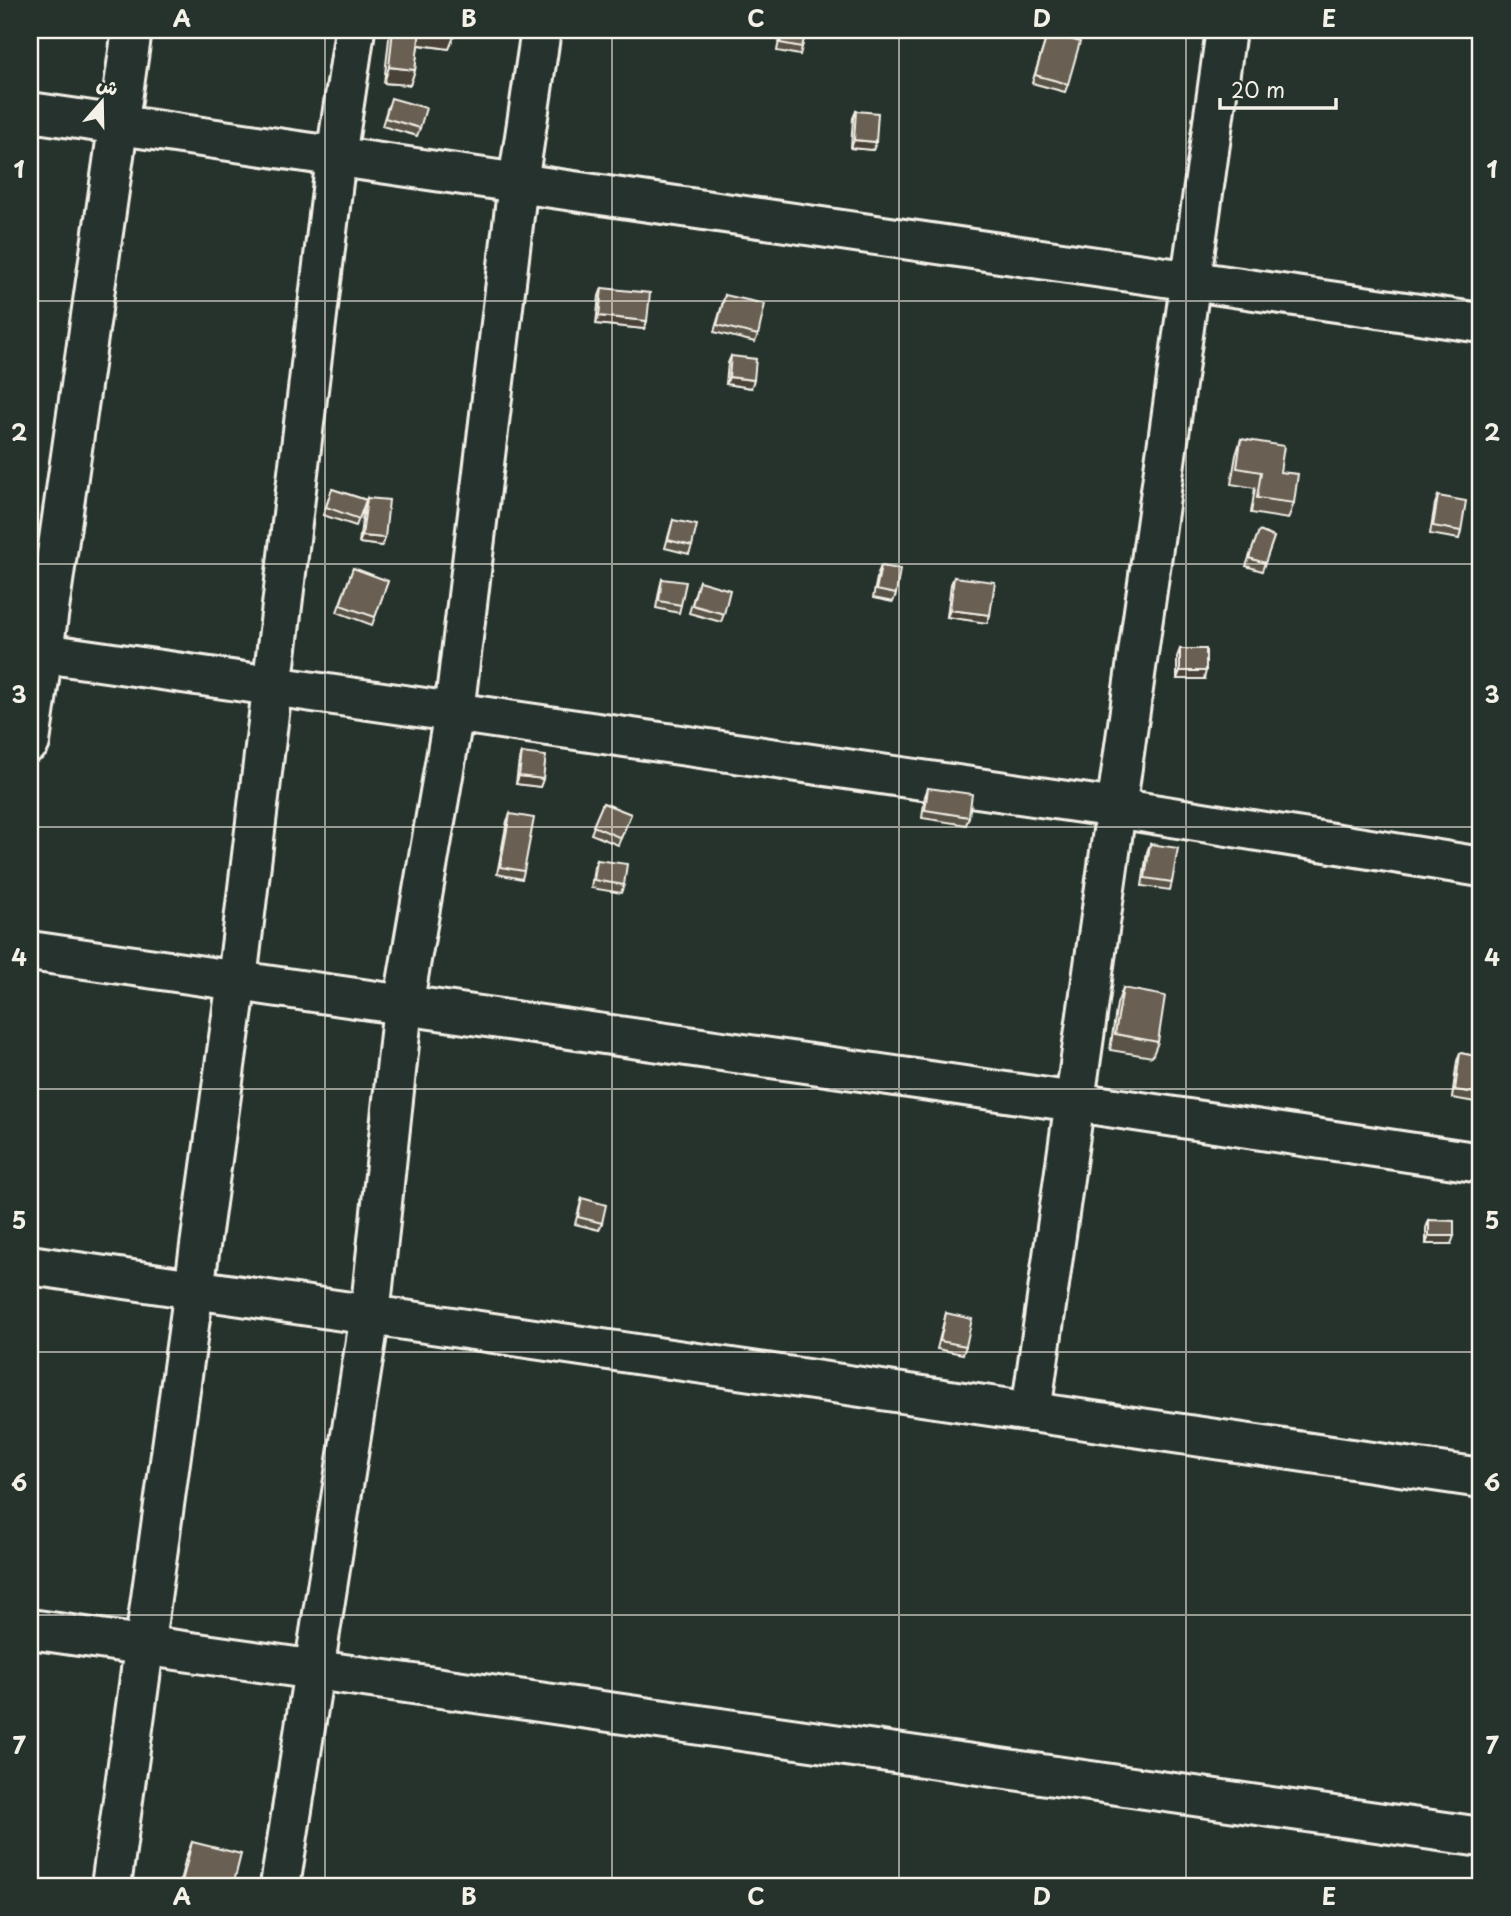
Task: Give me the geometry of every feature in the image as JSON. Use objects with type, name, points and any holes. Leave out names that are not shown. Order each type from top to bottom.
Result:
[{"type":"street","points":[[30,742],[36,652],[132,30]]},
{"type":"street","points":[[111,1886],[237,980],[336,157],[355,30]]},
{"type":"street","points":[[280,1886],[370,1315],[403,1006],[454,712],[518,183],[541,30]]},
{"type":"street","points":[[1031,1412],[1226,30]]},
{"type":"street","points":[[30,112],[1481,323]]},
{"type":"street","points":[[36,652],[1116,808],[1481,867]]},
{"type":"street","points":[[30,951],[1481,1163]]},
{"type":"street","points":[[30,1265],[1481,1478]]},
{"type":"street","points":[[30,1629],[1481,1837]]},
{"type":"building","points":[[393,30],[420,30],[415,70],[389,67]]},
{"type":"building","points":[[425,30],[455,30],[455,34]]},
{"type":"building","points":[[783,30],[806,30],[802,47],[780,43]]},
{"type":"building","points":[[1048,32],[1080,42],[1068,84],[1035,75]]},
{"type":"building","points":[[391,98],[426,108],[420,128],[385,118]]},
{"type":"building","points":[[856,111],[878,113],[876,142],[854,140]]},
{"type":"building","points":[[602,288],[650,293],[647,321],[599,316]]},
{"type":"building","points":[[725,295],[765,304],[758,335],[717,325]]},
{"type":"building","points":[[731,356],[756,359],[754,380],[729,377]]},
{"type":"building","points":[[1241,439],[1284,446],[1280,472],[1298,474],[1294,503],[1257,498],[1261,472],[1237,468]]},
{"type":"building","points":[[332,489],[366,500],[359,519],[326,507]]},
{"type":"building","points":[[1438,496],[1466,501],[1461,531],[1433,526]]},
{"type":"building","points":[[367,498],[389,500],[385,538],[362,536]]},
{"type":"building","points":[[673,520],[697,525],[692,546],[668,540]]},
{"type":"building","points":[[1259,531],[1274,537],[1265,563],[1249,558]]},
{"type":"building","points":[[881,566],[900,569],[896,594],[876,590]]},
{"type":"building","points":[[353,568],[388,581],[375,617],[340,605]]},
{"type":"building","points":[[954,577],[995,582],[990,615],[950,610]]},
{"type":"building","points":[[662,579],[686,582],[681,605],[659,601]]},
{"type":"building","points":[[699,581],[730,590],[724,614],[692,605]]},
{"type":"building","points":[[1180,649],[1206,649],[1206,671],[1180,671]]},
{"type":"building","points":[[522,753],[546,756],[543,779],[519,776]]},
{"type":"building","points":[[928,788],[972,794],[969,817],[925,810]]},
{"type":"building","points":[[603,803],[631,814],[621,838],[593,826]]},
{"type":"building","points":[[510,814],[534,818],[524,871],[500,867]]},
{"type":"building","points":[[1150,844],[1178,848],[1172,882],[1145,878]]},
{"type":"building","points":[[597,860],[627,864],[624,885],[594,880]]},
{"type":"building","points":[[1123,988],[1165,996],[1158,1042],[1115,1034]]},
{"type":"building","points":[[1460,1053],[1481,1057],[1481,1094],[1455,1090]]},
{"type":"building","points":[[582,1198],[606,1205],[602,1223],[578,1217]]},
{"type":"building","points":[[1429,1220],[1454,1221],[1454,1236],[1429,1236]]},
{"type":"building","points":[[946,1313],[972,1319],[966,1346],[940,1341]]},
{"type":"building","points":[[30,1503],[36,1505],[30,1534]]},
{"type":"building","points":[[192,1842],[241,1854],[233,1886],[181,1886]]}]
